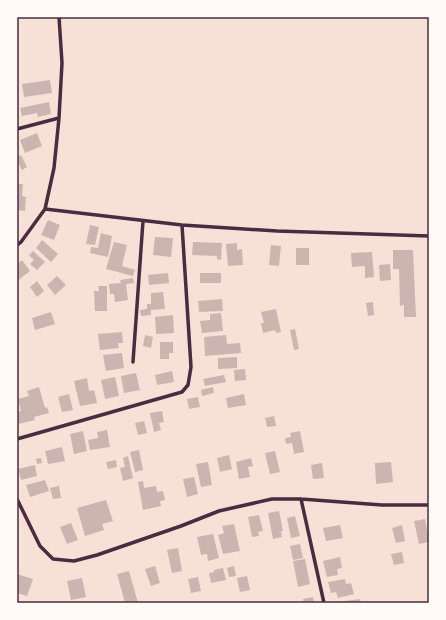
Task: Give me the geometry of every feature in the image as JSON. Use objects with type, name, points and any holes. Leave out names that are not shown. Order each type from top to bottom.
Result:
[{"type":"street","points":[[17,245],[21,242],[45,209],[54,168],[62,63],[59,17]]},
{"type":"street","points":[[17,129],[59,118]]},
{"type":"street","points":[[45,209],[182,225],[278,231],[429,236]]},
{"type":"street","points":[[133,362],[143,221]]},
{"type":"street","points":[[17,439],[182,392],[188,385],[191,367],[182,225]]},
{"type":"street","points":[[17,499],[40,546],[53,559],[74,561],[97,555],[181,526],[219,511],[272,499],[301,499],[382,505],[429,505]]},
{"type":"street","points":[[301,499],[324,603]]},
{"type":"building","points":[[50,80],[52,93],[24,97],[22,84]]},
{"type":"building","points":[[49,102],[51,114],[38,117],[37,113],[22,116],[20,108]]},
{"type":"building","points":[[37,133],[42,146],[25,153],[20,140]]},
{"type":"building","points":[[21,155],[27,167],[22,170],[17,161],[17,157]]},
{"type":"building","points":[[17,184],[23,184],[22,196],[26,197],[25,211],[17,210]]},
{"type":"building","points":[[48,220],[60,225],[54,240],[41,235]]},
{"type":"building","points":[[90,225],[99,227],[95,245],[86,244]]},
{"type":"building","points":[[101,233],[112,236],[108,257],[90,253],[91,247],[98,248]]},
{"type":"building","points":[[155,237],[173,238],[171,257],[153,255]]},
{"type":"building","points":[[42,240],[58,254],[51,262],[36,248]]},
{"type":"building","points":[[114,242],[127,245],[122,266],[135,270],[133,276],[106,269]]},
{"type":"building","points":[[193,242],[222,243],[221,260],[217,259],[217,256],[192,255]]},
{"type":"building","points":[[237,243],[237,250],[242,249],[243,265],[228,266],[226,244]]},
{"type":"building","points":[[271,245],[281,246],[279,266],[269,265]]},
{"type":"building","points":[[296,248],[309,248],[309,265],[296,265]]},
{"type":"building","points":[[393,250],[413,250],[416,317],[404,317],[404,305],[400,306],[399,269],[393,269]]},
{"type":"building","points":[[33,251],[45,262],[37,270],[30,264],[34,260],[29,255]]},
{"type":"building","points":[[372,252],[374,277],[365,278],[365,266],[352,267],[351,253]]},
{"type":"building","points":[[22,260],[30,271],[17,281],[17,264]]},
{"type":"building","points":[[390,264],[391,280],[380,281],[379,265]]},
{"type":"building","points":[[168,273],[169,283],[149,285],[148,275]]},
{"type":"building","points":[[200,273],[221,273],[221,283],[200,283]]},
{"type":"building","points":[[57,276],[66,285],[55,295],[47,285]]},
{"type":"building","points":[[133,278],[134,283],[126,284],[128,300],[115,302],[114,294],[110,294],[109,284],[121,283],[120,280]]},
{"type":"building","points":[[37,281],[44,291],[37,297],[30,287]]},
{"type":"building","points":[[98,286],[107,286],[107,311],[95,311],[94,291],[99,291]]},
{"type":"building","points":[[163,292],[165,309],[151,310],[151,315],[141,316],[140,310],[147,309],[147,304],[151,304],[151,293]]},
{"type":"building","points":[[222,299],[223,311],[199,312],[198,301]]},
{"type":"building","points":[[373,302],[374,315],[368,316],[366,303]]},
{"type":"building","points":[[276,309],[281,332],[276,333],[275,330],[263,333],[261,323],[264,323],[261,312]]},
{"type":"building","points":[[51,312],[55,324],[35,330],[32,318]]},
{"type":"building","points":[[221,313],[223,331],[202,333],[200,321],[210,320],[210,314]]},
{"type":"building","points":[[173,315],[174,333],[156,334],[155,317]]},
{"type":"building","points":[[295,329],[299,349],[294,350],[290,330]]},
{"type":"building","points":[[122,332],[123,343],[118,343],[119,348],[100,350],[98,334]]},
{"type":"building","points":[[145,335],[153,337],[151,348],[143,346]]},
{"type":"building","points":[[226,335],[227,344],[240,343],[241,353],[205,356],[204,337]]},
{"type":"building","points":[[160,342],[173,342],[173,353],[169,353],[169,359],[160,359]]},
{"type":"building","points":[[122,353],[124,368],[106,371],[103,355]]},
{"type":"building","points":[[237,357],[237,368],[218,369],[218,358]]},
{"type":"building","points":[[245,369],[246,380],[235,381],[234,370]]},
{"type":"building","points":[[172,371],[174,382],[157,385],[155,375]]},
{"type":"building","points":[[136,373],[140,390],[124,393],[121,376]]},
{"type":"building","points":[[224,375],[226,382],[205,386],[203,379]]},
{"type":"building","points":[[115,377],[119,396],[105,399],[101,380]]},
{"type":"building","points":[[87,378],[89,391],[94,390],[97,403],[80,406],[74,381]]},
{"type":"building","points":[[39,387],[45,408],[47,407],[49,413],[34,417],[35,420],[19,424],[17,412],[21,411],[18,399],[29,396],[27,391]]},
{"type":"building","points":[[213,387],[214,393],[202,396],[201,390]]},
{"type":"building","points":[[69,394],[73,410],[62,412],[58,397]]},
{"type":"building","points":[[244,394],[246,405],[228,408],[226,398]]},
{"type":"building","points":[[198,397],[200,407],[189,409],[187,399]]},
{"type":"building","points":[[162,411],[164,422],[159,423],[161,430],[154,432],[150,413]]},
{"type":"building","points":[[274,416],[276,426],[267,427],[265,418]]},
{"type":"building","points":[[144,421],[147,433],[138,435],[135,423]]},
{"type":"building","points":[[107,430],[110,447],[90,450],[88,440],[98,438],[97,432]]},
{"type":"building","points":[[83,431],[87,451],[74,454],[70,434]]},
{"type":"building","points":[[300,431],[304,452],[294,454],[292,443],[286,444],[285,438],[291,437],[290,433]]},
{"type":"building","points":[[62,447],[65,461],[48,464],[45,451]]},
{"type":"building","points":[[139,450],[143,470],[135,472],[130,452]]},
{"type":"building","points":[[275,451],[280,472],[270,474],[265,453]]},
{"type":"building","points":[[229,455],[232,469],[220,472],[217,458]]},
{"type":"building","points":[[128,456],[133,478],[123,481],[120,468],[125,467],[123,458]]},
{"type":"building","points":[[41,458],[42,463],[37,464],[36,459]]},
{"type":"building","points":[[251,458],[253,466],[248,467],[250,477],[239,479],[236,462]]},
{"type":"building","points":[[116,460],[117,467],[108,469],[106,462]]},
{"type":"building","points":[[208,462],[212,485],[201,487],[196,464]]},
{"type":"building","points":[[391,462],[393,482],[376,484],[375,463]]},
{"type":"building","points":[[322,463],[324,478],[313,479],[311,465]]},
{"type":"building","points":[[35,465],[37,476],[21,480],[18,469]]},
{"type":"building","points":[[194,477],[198,494],[187,497],[183,479]]},
{"type":"building","points":[[45,480],[49,491],[30,497],[26,485]]},
{"type":"building","points":[[143,481],[144,488],[156,486],[157,492],[163,491],[165,500],[160,501],[161,506],[143,510],[138,482]]},
{"type":"building","points":[[59,486],[61,498],[53,499],[50,488]]},
{"type":"building","points":[[106,500],[113,521],[102,524],[104,530],[85,536],[77,508]]},
{"type":"building","points":[[279,511],[283,531],[281,531],[282,537],[273,539],[268,513]]},
{"type":"building","points":[[259,515],[263,531],[258,532],[259,536],[252,537],[248,517]]},
{"type":"building","points":[[295,516],[300,536],[291,538],[287,518]]},
{"type":"building","points":[[425,519],[429,542],[419,544],[414,521]]},
{"type":"building","points":[[71,523],[78,540],[67,544],[60,527]]},
{"type":"building","points":[[234,524],[240,551],[223,554],[218,535],[224,533],[222,526]]},
{"type":"building","points":[[340,525],[343,538],[326,541],[323,528]]},
{"type":"building","points":[[402,525],[405,541],[396,543],[392,528]]},
{"type":"building","points":[[213,534],[219,558],[208,561],[207,554],[201,555],[197,537]]},
{"type":"building","points":[[300,544],[303,558],[293,560],[290,546]]},
{"type":"building","points":[[178,548],[182,571],[172,573],[167,550]]},
{"type":"building","points":[[402,552],[404,563],[394,565],[391,554]]},
{"type":"building","points":[[340,557],[342,568],[337,569],[338,575],[327,577],[323,561]]},
{"type":"building","points":[[305,559],[310,584],[298,587],[293,561]]},
{"type":"building","points":[[155,566],[160,583],[151,586],[145,569]]},
{"type":"building","points":[[234,566],[236,576],[229,577],[227,568]]},
{"type":"building","points":[[223,568],[226,580],[211,583],[209,573]]},
{"type":"building","points":[[129,571],[138,603],[125,603],[117,574]]},
{"type":"building","points":[[17,574],[33,579],[27,596],[17,593]]},
{"type":"building","points":[[247,576],[250,590],[240,592],[237,578]]},
{"type":"building","points":[[198,577],[201,591],[191,593],[188,579]]},
{"type":"building","points":[[82,578],[86,597],[71,600],[67,581]]},
{"type":"building","points":[[345,579],[346,584],[351,583],[354,594],[338,598],[336,592],[331,593],[328,582]]},
{"type":"building","points":[[313,597],[314,603],[304,603],[303,599]]},
{"type":"building","points":[[360,599],[361,603],[337,603],[337,602]]}]
